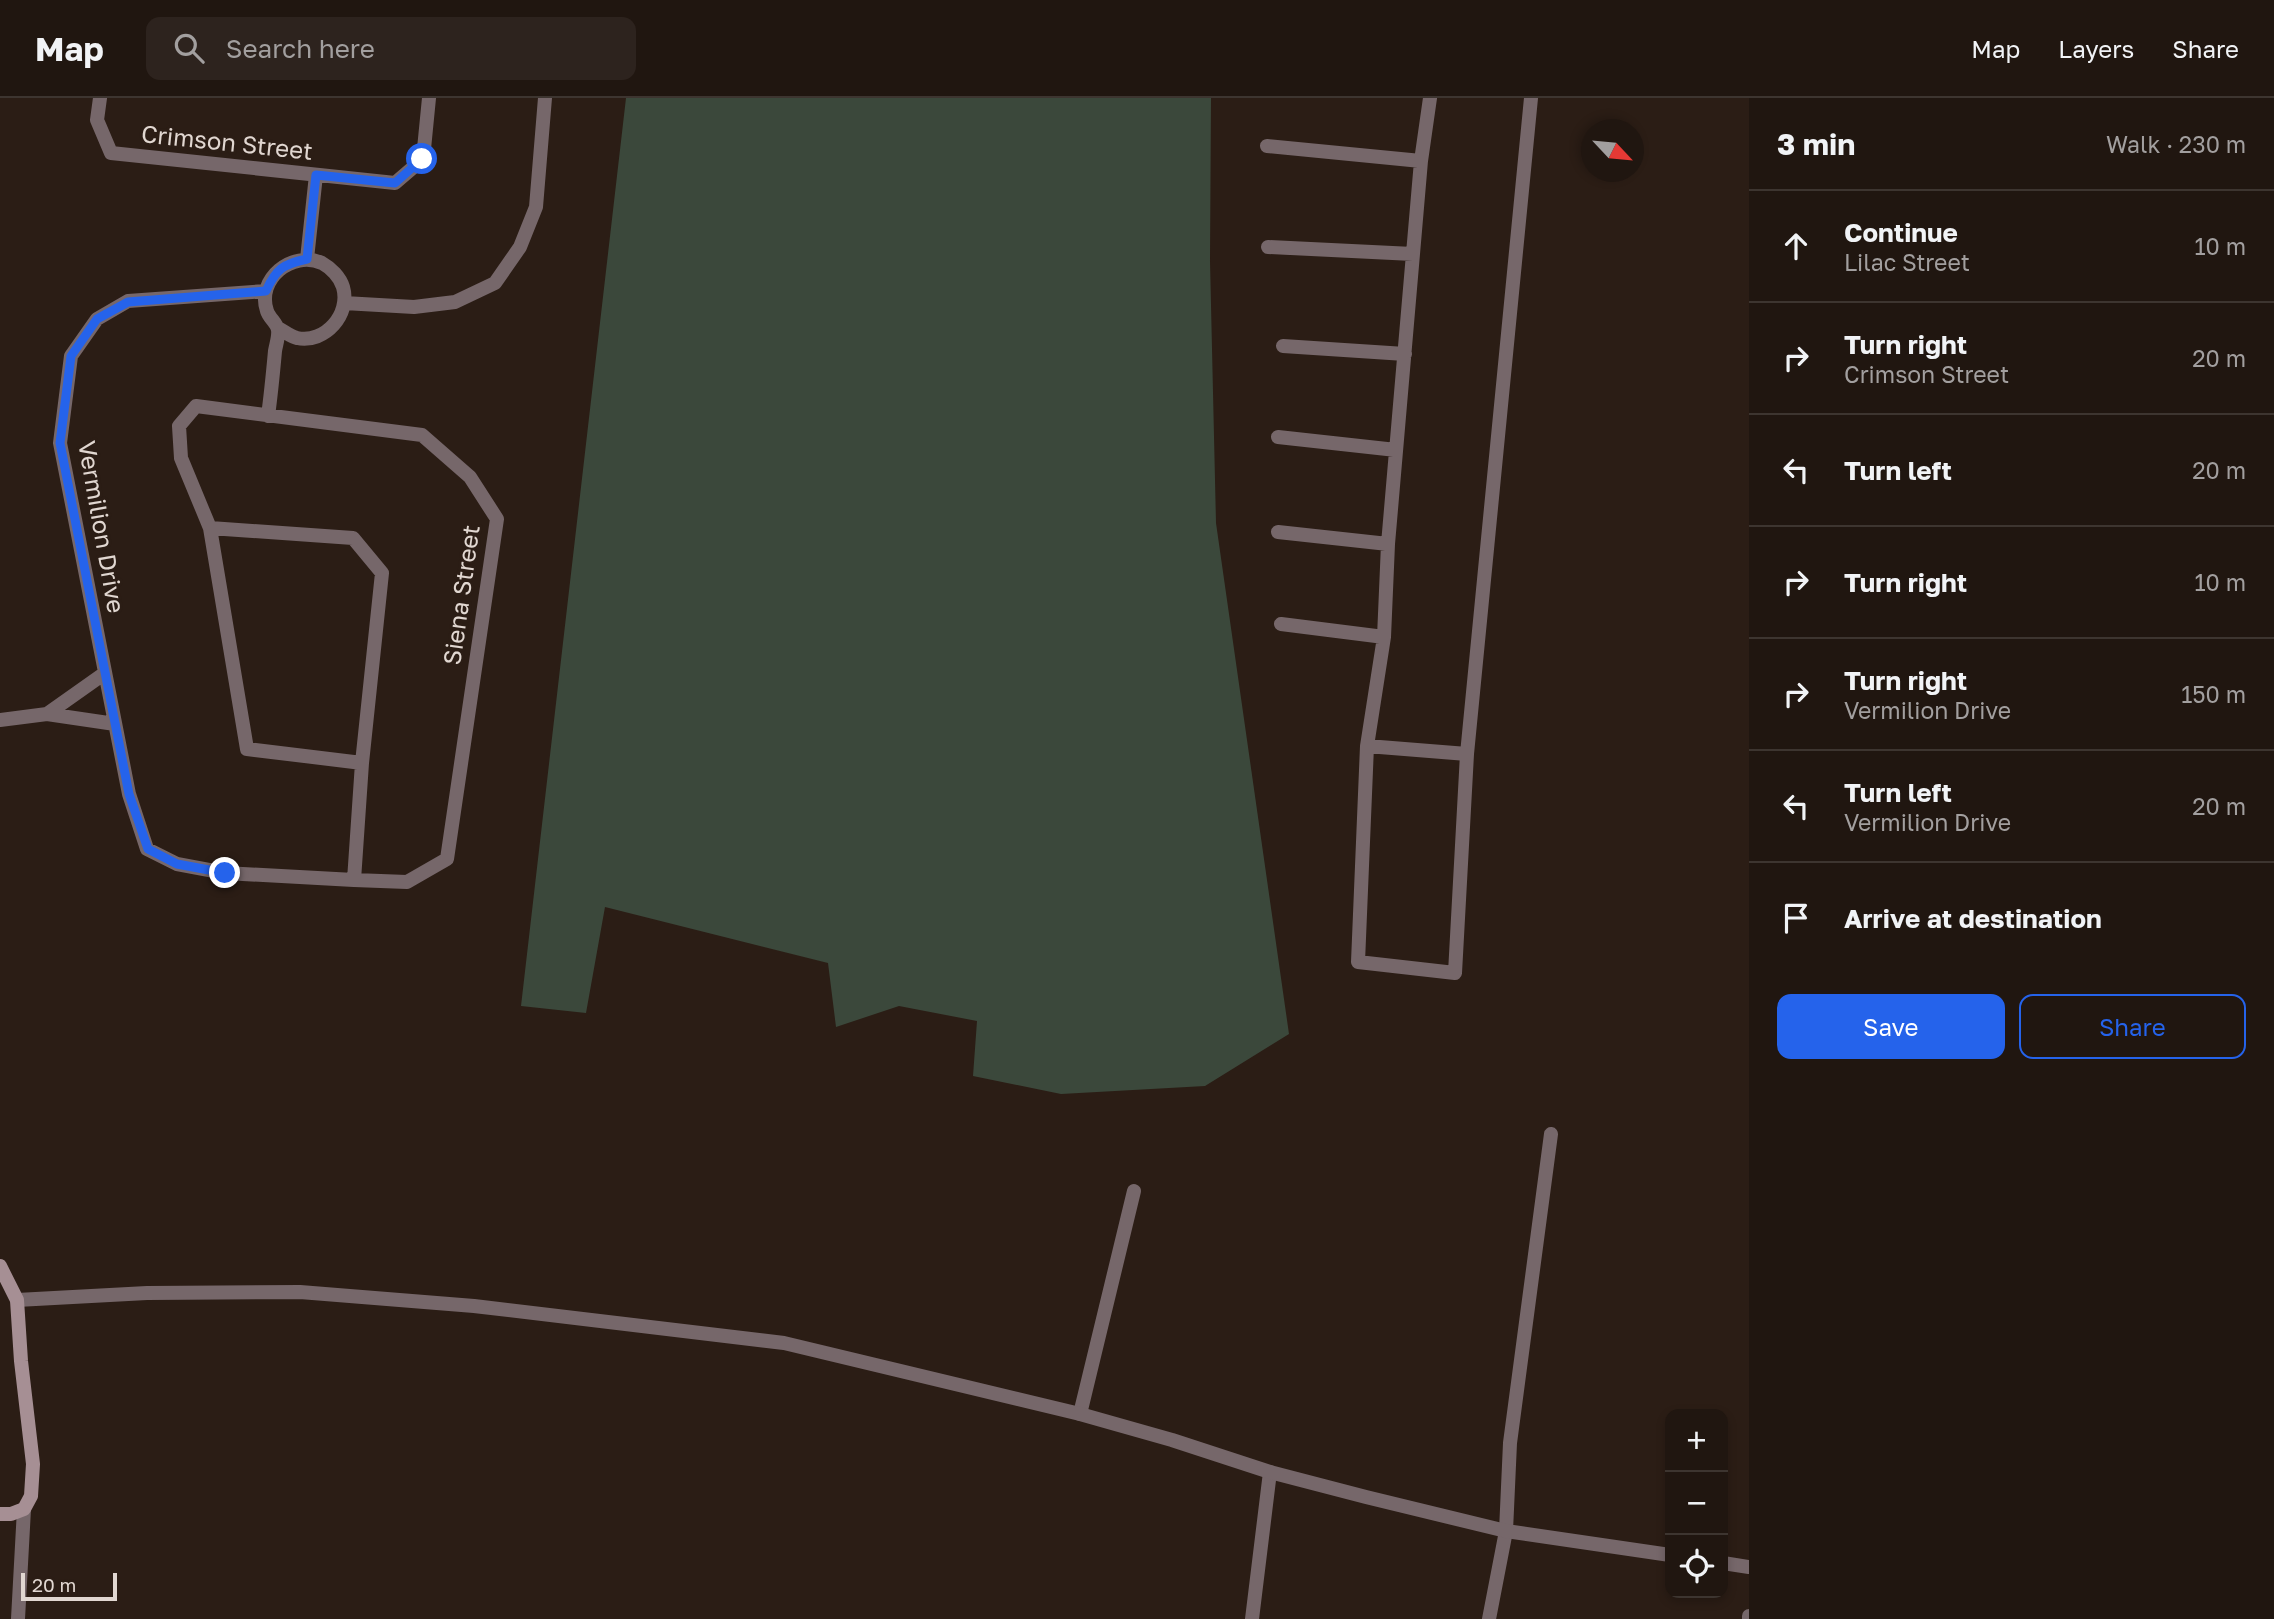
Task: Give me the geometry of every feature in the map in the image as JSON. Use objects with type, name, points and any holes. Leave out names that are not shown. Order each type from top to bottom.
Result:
[{"type":"main road","points":[[0,1266],[18,1300],[21,1361],[33,1464],[30,1496],[24,1509],[11,1514],[0,1514]]},
{"type":"street","name":"Crimson Street","points":[[100,98],[97,120],[111,153],[395,183],[422,159],[429,98]]},
{"type":"street","points":[[344,303],[414,307],[456,302],[495,284],[520,247],[536,206],[545,98]]},
{"type":"street","points":[[1430,98],[1421,161],[1396,450],[1384,637],[1367,747],[1358,962],[1455,973],[1466,754],[1531,98]]},
{"type":"street","points":[[1268,146],[1421,161]]},
{"type":"street","points":[[307,259],[316,175]]},
{"type":"street","points":[[1268,247],[1413,254]]},
{"type":"street","points":[[307,259],[323,264],[335,273],[343,287],[344,303],[336,323],[319,336],[297,338],[278,328],[267,312],[266,291],[274,274],[289,262],[307,259]]},
{"type":"street","name":"Vermilion Drive","points":[[266,291],[128,302],[97,319],[71,356],[60,443],[129,794],[148,849],[177,864],[225,873],[407,882],[447,859]]},
{"type":"street","points":[[268,416],[278,328]]},
{"type":"street","points":[[1283,346],[1405,354]]},
{"type":"street","name":"Siena Street","points":[[211,528],[181,458],[179,426],[196,406],[422,435],[470,477],[497,519],[447,859]]},
{"type":"street","points":[[1278,437],[1396,450]]},
{"type":"street","points":[[354,880],[362,763],[382,573],[353,538],[211,528],[247,749],[362,763]]},
{"type":"street","points":[[1278,531],[1388,544]]},
{"type":"street","points":[[1281,624],[1384,637]]},
{"type":"street","points":[[47,713],[105,673]]},
{"type":"street","points":[[0,720],[47,713],[115,724]]},
{"type":"street","points":[[1367,747],[1466,754]]},
{"type":"street","points":[[1489,1619],[1506,1531],[1510,1443],[1551,1135]]},
{"type":"street","points":[[1080,1414],[1134,1191]]},
{"type":"street","points":[[18,1300],[147,1293],[300,1292],[474,1306],[783,1343],[1080,1414],[1270,1472],[1506,1531],[1665,1554]]},
{"type":"street","points":[[1252,1619],[1270,1472]]},
{"type":"street","points":[[18,1619],[24,1509]]},
{"type":"street","points":[[1728,1564],[1749,1567]]},
{"type":"green space","points":[[626,98],[1211,98],[1210,261],[1216,523],[1289,1034],[1205,1086],[1061,1094],[973,1076],[977,1021],[899,1006],[836,1027],[828,963],[605,907],[586,1013],[521,1006]]},
{"type":"route","points":[[225,873],[177,864],[148,849],[129,794],[60,443],[71,356],[97,319],[128,302],[266,291],[274,274],[289,262],[307,259],[316,175],[395,183],[422,159]]}]
